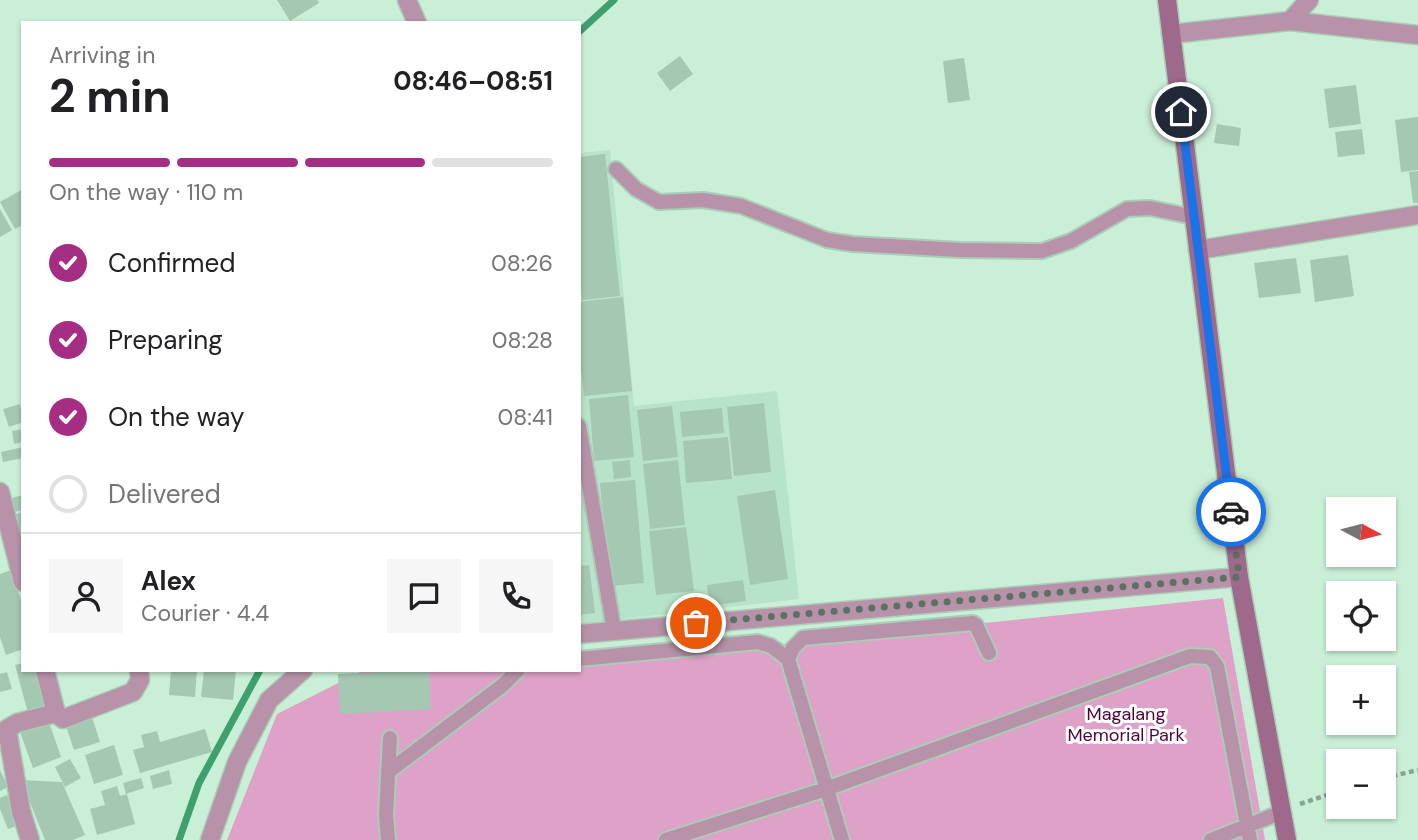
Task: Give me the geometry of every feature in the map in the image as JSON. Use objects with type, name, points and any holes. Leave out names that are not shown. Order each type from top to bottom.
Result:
[{"type":"street","points":[[407,0],[415,21]]},
{"type":"street","points":[[1167,0],[1239,577],[1287,840]]},
{"type":"street","points":[[1290,21],[1309,0]]},
{"type":"street","points":[[1171,34],[1290,21],[1418,35]]},
{"type":"street","points":[[1198,250],[1418,215]]},
{"type":"street","points":[[0,492],[21,574]]},
{"type":"street","points":[[581,634],[1239,577]]},
{"type":"street","points":[[46,672],[56,713],[63,719],[134,692],[140,680],[139,672]]},
{"type":"street","points":[[210,840],[237,762],[269,700],[301,672]]},
{"type":"street","points":[[30,840],[21,811],[8,729],[17,723],[56,713]]},
{"type":"lane","points":[[616,169],[636,189],[659,202],[703,200],[741,206],[827,240],[853,244],[1042,251],[1071,241],[1127,209],[1150,208],[1194,217]]},
{"type":"lane","points":[[581,438],[614,630]]},
{"type":"lane","points":[[788,659],[793,648],[803,638],[973,623],[989,653]]},
{"type":"lane","points":[[581,659],[758,642],[771,646],[788,659],[842,840]]},
{"type":"lane","points":[[666,840],[826,789],[1190,656],[1210,657],[1217,666],[1249,833]]},
{"type":"lane","points":[[388,772],[503,685],[516,672]]},
{"type":"lane","points":[[388,840],[386,815],[390,738]]},
{"type":"lane","points":[[1211,840],[1249,833],[1282,812]]},
{"type":"path","points":[[1396,775],[1418,770]]},
{"type":"path","points":[[1282,812],[1326,795]]},
{"type":"shaded area","points":[[610,150],[634,406],[777,391],[799,599],[581,624],[581,153]]},
{"type":"green space","name":"Magalang Memorial Park","points":[[1223,598],[1265,840],[227,840],[277,714],[360,672],[581,672],[581,657],[701,653]]},
{"type":"building","points":[[277,0],[317,0],[319,3],[290,21]]},
{"type":"building","points":[[680,56],[693,74],[670,91],[657,73]]},
{"type":"building","points":[[964,58],[970,100],[948,103],[943,61]]},
{"type":"building","points":[[1356,85],[1361,124],[1329,128],[1324,89]]},
{"type":"building","points":[[1418,117],[1418,170],[1401,172],[1395,120]]},
{"type":"building","points":[[1217,124],[1241,128],[1239,146],[1214,143]]},
{"type":"building","points":[[1362,129],[1365,154],[1338,157],[1335,132]]},
{"type":"building","points":[[605,154],[620,296],[582,300],[581,157]]},
{"type":"building","points":[[1418,171],[1418,203],[1413,203],[1409,172]]},
{"type":"building","points":[[21,190],[21,226],[15,229],[0,202]]},
{"type":"building","points":[[0,209],[12,230],[0,237]]},
{"type":"building","points":[[1348,255],[1354,296],[1315,302],[1310,260]]},
{"type":"building","points":[[1296,258],[1301,293],[1259,298],[1254,263]]},
{"type":"building","points":[[623,297],[632,391],[584,396],[581,369],[581,302]]},
{"type":"building","points":[[628,395],[634,457],[594,461],[589,399]]},
{"type":"building","points":[[764,403],[771,472],[734,476],[727,407]]},
{"type":"building","points":[[20,404],[21,423],[9,427],[3,409]]},
{"type":"building","points":[[672,406],[678,457],[643,461],[637,410]]},
{"type":"building","points":[[722,408],[724,433],[682,437],[680,412]]},
{"type":"building","points":[[21,429],[21,442],[14,444],[12,431]]},
{"type":"building","points":[[728,437],[732,479],[686,483],[683,441]]},
{"type":"building","points":[[21,447],[21,458],[3,462],[1,452]]},
{"type":"building","points":[[630,460],[631,477],[614,479],[612,462]]},
{"type":"building","points":[[678,460],[685,525],[650,529],[643,464]]},
{"type":"building","points":[[635,480],[644,583],[610,586],[600,483]]},
{"type":"building","points":[[775,490],[788,579],[750,585],[737,496]]},
{"type":"building","points":[[21,496],[21,510],[11,513],[8,499]]},
{"type":"building","points":[[21,513],[21,541],[13,515]]},
{"type":"building","points":[[686,527],[694,591],[656,595],[649,531]]},
{"type":"building","points":[[589,565],[595,613],[581,615],[581,566]]},
{"type":"building","points":[[11,570],[21,600],[21,650],[6,655],[0,637],[0,574]]},
{"type":"building","points":[[743,580],[746,601],[710,606],[707,585]]},
{"type":"building","points":[[21,664],[21,672],[42,672],[51,707],[28,713],[15,665]]},
{"type":"building","points":[[7,672],[12,689],[0,692],[0,674]]},
{"type":"building","points":[[171,672],[197,672],[195,697],[169,695]]},
{"type":"building","points":[[204,672],[236,672],[233,700],[201,697]]},
{"type":"building","points":[[429,672],[431,709],[340,714],[338,674]]},
{"type":"building","points":[[92,717],[100,742],[74,750],[66,726]]},
{"type":"building","points":[[49,722],[61,757],[33,768],[20,732]]},
{"type":"building","points":[[205,729],[212,752],[140,773],[133,750],[144,747],[141,735],[157,731],[160,742]]},
{"type":"building","points":[[114,745],[123,775],[94,784],[85,755]]},
{"type":"building","points":[[70,759],[81,778],[65,787],[55,767]]},
{"type":"building","points":[[0,770],[8,787],[0,791]]},
{"type":"building","points":[[169,770],[172,784],[153,789],[150,776]]},
{"type":"building","points":[[141,778],[144,788],[126,794],[123,783]]},
{"type":"building","points":[[21,780],[62,782],[85,835],[73,840],[45,840]]},
{"type":"building","points":[[117,786],[120,796],[127,794],[135,824],[97,835],[90,809],[105,805],[101,791]]},
{"type":"building","points":[[7,795],[19,825],[8,829],[0,809],[0,798]]},
{"type":"waterway","points":[[581,30],[614,0]]},
{"type":"waterway","points":[[179,840],[199,783],[259,672]]},
{"type":"way so far","points":[[696,623],[1239,577],[1231,512]]},
{"type":"route","points":[[1181,112],[1231,512]]}]
